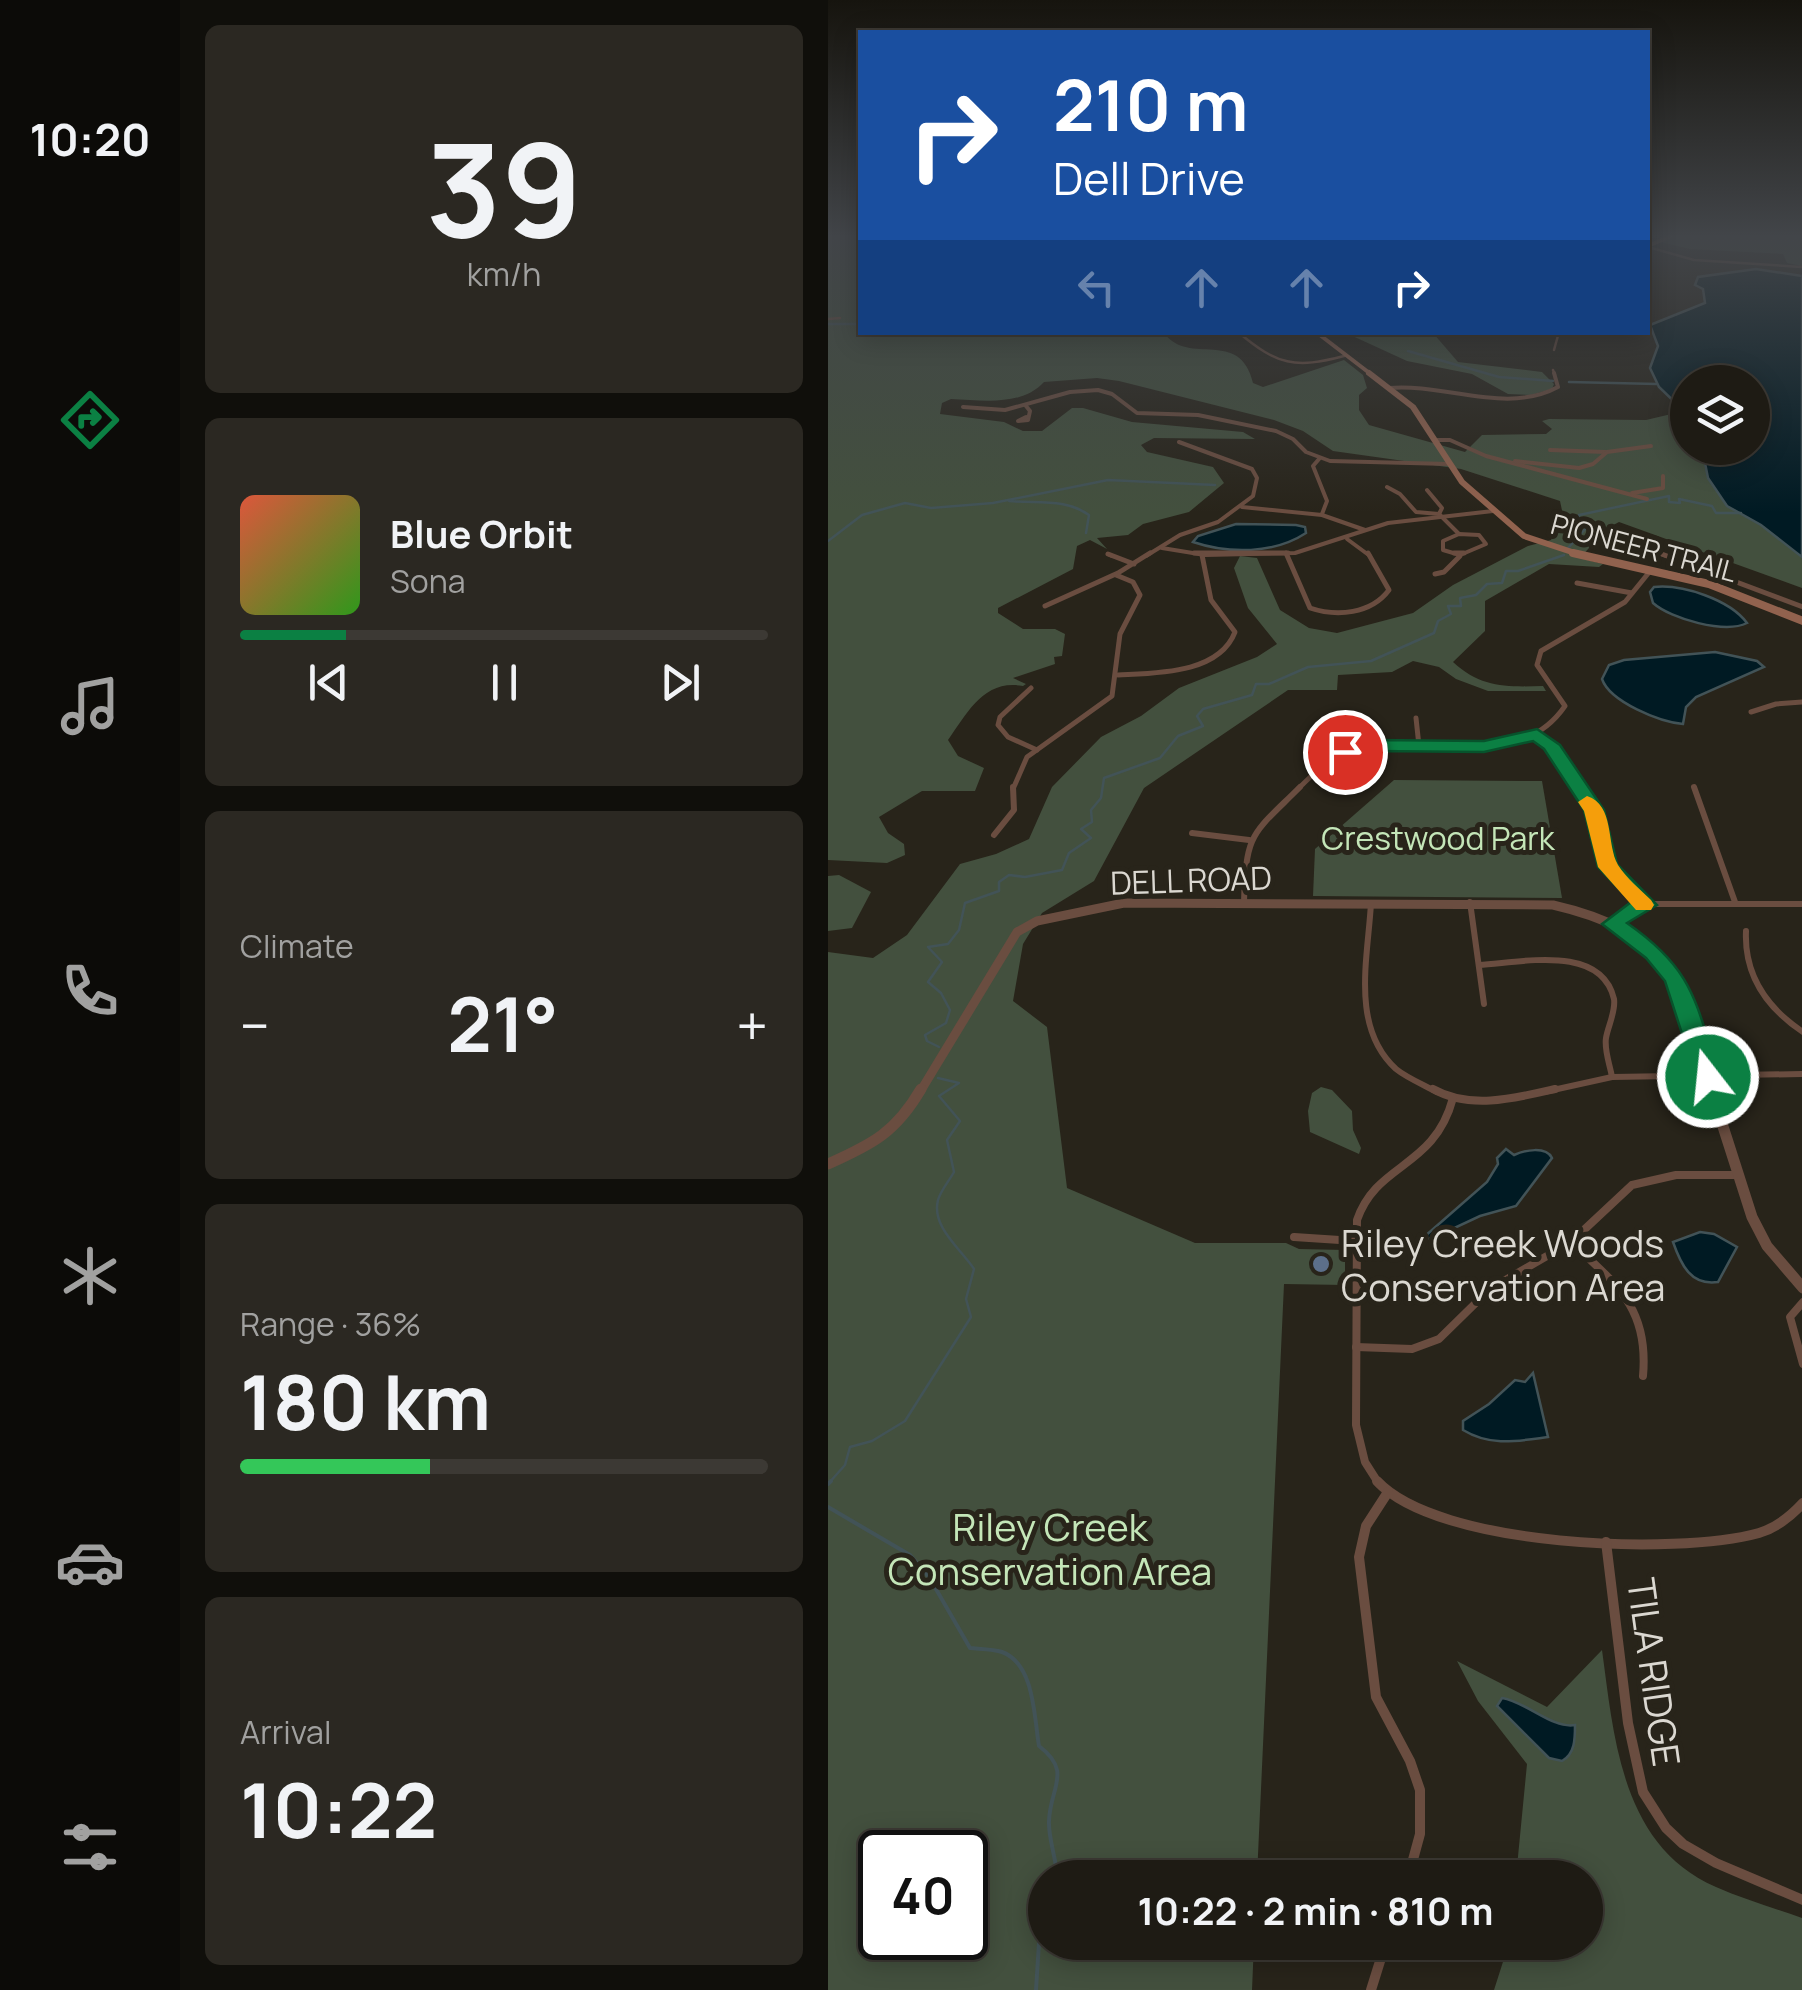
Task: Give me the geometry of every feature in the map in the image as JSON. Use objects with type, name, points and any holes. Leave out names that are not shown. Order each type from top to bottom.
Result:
[{"type":"main road","name":"PIONEER TRAIL","points":[[1320,335],[1413,407],[1448,462],[1493,511],[1524,536],[1543,545],[1709,584],[1802,622]]},
{"type":"street","points":[[1242,335],[1288,366],[1311,366],[1344,356]]},
{"type":"street","points":[[1554,350],[1559,335]]},
{"type":"street","points":[[1389,388],[1420,385],[1491,396],[1530,397],[1558,387],[1553,370]]},
{"type":"street","points":[[963,407],[997,410],[1070,392],[1098,390],[1112,394],[1136,413],[1198,415],[1276,431],[1320,459],[1348,463],[1448,462]]},
{"type":"street","points":[[1025,406],[1030,411],[1026,417]]},
{"type":"street","points":[[1434,440],[1454,442],[1470,452],[1647,499]]},
{"type":"street","points":[[1044,606],[1135,564],[1180,534],[1218,522],[1255,492],[1257,478],[1252,470],[1179,442]]},
{"type":"street","points":[[1550,450],[1607,452],[1652,446]]},
{"type":"street","points":[[1504,460],[1579,468],[1593,464],[1607,452]]},
{"type":"street","points":[[1320,459],[1313,466],[1328,501],[1322,515]]},
{"type":"street","points":[[1626,492],[1661,489],[1665,486],[1663,476]]},
{"type":"street","points":[[1387,487],[1400,494],[1416,512],[1442,517],[1459,534]]},
{"type":"street","points":[[1427,490],[1442,508],[1442,517]]},
{"type":"street","points":[[1242,506],[1322,515],[1366,531]]},
{"type":"street","points":[[1162,548],[1202,555],[1286,553],[1316,549],[1366,531],[1493,511]]},
{"type":"street","points":[[1459,534],[1476,534],[1486,542],[1480,550],[1460,555],[1446,552],[1441,545],[1459,534]]},
{"type":"street","points":[[1286,553],[1310,608],[1324,613],[1352,610],[1381,600],[1389,590],[1365,550],[1346,539]]},
{"type":"street","points":[[1629,542],[1802,607]]},
{"type":"street","points":[[1108,554],[1135,564]]},
{"type":"street","points":[[1118,675],[1186,667],[1216,656],[1234,643],[1232,628],[1209,595],[1202,555]]},
{"type":"street","points":[[1434,574],[1444,572],[1460,555]]},
{"type":"street","points":[[1244,902],[1249,840],[1296,792],[1345,752],[1372,745],[1484,746],[1537,734],[1560,719],[1565,706],[1537,665],[1541,651],[1615,609],[1651,570]]},
{"type":"street","points":[[994,835],[1014,810],[1013,785],[1018,770],[1037,750],[1105,703],[1116,688],[1120,634],[1140,595],[1133,582],[1114,574]]},
{"type":"street","points":[[1577,583],[1632,593]]},
{"type":"street","points":[[1031,688],[1000,716],[998,726],[1008,737],[1037,750]]},
{"type":"street","points":[[1751,712],[1776,704],[1802,702]]},
{"type":"street","points":[[1416,718],[1419,746]]},
{"type":"street","points":[[1322,731],[1345,752]]},
{"type":"street","points":[[1537,734],[1550,745],[1594,810],[1608,867],[1646,905]]},
{"type":"street","points":[[1694,786],[1735,903]]},
{"type":"street","points":[[1192,833],[1249,840]]},
{"type":"street","points":[[1371,902],[1366,1014],[1370,1034],[1396,1069],[1426,1088],[1479,1102],[1515,1100],[1577,1081],[1612,1077],[1802,1074]]},
{"type":"street","points":[[1470,902],[1484,1004]]},
{"type":"street","name":"DELL ROAD","points":[[828,1164],[871,1145],[904,1120],[1004,948],[1027,926],[1124,903],[1553,905],[1613,924],[1654,952],[1675,978],[1737,1174],[1767,1246],[1802,1288]]},
{"type":"street","points":[[1613,924],[1630,910],[1646,905],[1802,904]]},
{"type":"street","points":[[1746,931],[1744,946],[1764,998],[1802,1032]]},
{"type":"street","points":[[1480,965],[1560,959],[1600,977],[1614,1002],[1605,1042],[1612,1077]]},
{"type":"street","points":[[1453,1098],[1436,1139],[1366,1196],[1359,1208],[1354,1242],[1359,1450],[1373,1476],[1388,1492],[1426,1512],[1474,1528],[1527,1537],[1606,1542],[1682,1541],[1760,1532],[1778,1524],[1802,1503]]},
{"type":"street","points":[[1356,1347],[1397,1350],[1426,1346],[1448,1332],[1490,1288],[1571,1242],[1615,1197],[1642,1181],[1676,1175],[1737,1174]]},
{"type":"street","points":[[1294,1237],[1354,1242]]},
{"type":"street","points":[[1571,1242],[1617,1286],[1637,1313],[1648,1344],[1642,1376]]},
{"type":"street","points":[[1802,1302],[1790,1317],[1802,1364]]},
{"type":"street","points":[[1388,1492],[1366,1526],[1360,1556],[1376,1697],[1418,1776],[1423,1824],[1413,1860]]},
{"type":"street","name":"TILA RIDGE","points":[[1606,1542],[1628,1722],[1643,1792],[1666,1828],[1683,1844],[1716,1863],[1802,1900]]},
{"type":"street","points":[[1372,1990],[1381,1960]]},
{"type":"green space","name":"Riley Creek Conservation Area","points":[[828,328],[858,328],[858,335],[1166,335],[1187,347],[1237,356],[1253,383],[1263,387],[1344,360],[1363,375],[1367,388],[1359,395],[1359,410],[1369,425],[1465,452],[1482,435],[1546,434],[1552,429],[1542,421],[1549,419],[1646,420],[1670,414],[1670,465],[1705,465],[1708,478],[1727,506],[1761,525],[1802,557],[1802,588],[1619,522],[1606,529],[1580,558],[1603,564],[1599,567],[1549,564],[1485,601],[1485,631],[1453,662],[1484,681],[1506,686],[1543,686],[1546,691],[1488,691],[1456,679],[1439,667],[1413,661],[1392,672],[1338,675],[1337,690],[1288,690],[1144,788],[1094,881],[1042,913],[1023,944],[1013,1001],[1047,1027],[1067,1188],[1195,1243],[1286,1243],[1299,1249],[1345,1250],[1345,1285],[1284,1284],[1258,1860],[1028,1860],[1028,1960],[1253,1960],[1252,1990],[828,1990],[828,952],[873,958],[907,935],[960,864],[1029,839],[1052,787],[1101,737],[1141,716],[1179,688],[1257,657],[1277,644],[1248,608],[1234,568],[1240,556],[1257,558],[1280,610],[1309,628],[1337,633],[1413,613],[1453,585],[1528,546],[1551,540],[1563,515],[1560,501],[1461,469],[1333,451],[1303,431],[1274,420],[1119,381],[1097,378],[1044,382],[1013,399],[951,399],[942,403],[940,414],[1004,422],[1023,431],[1042,431],[1072,408],[1083,408],[1132,422],[1243,432],[1255,439],[1154,438],[1141,445],[1147,452],[1213,467],[1224,483],[1189,512],[1143,524],[1128,535],[1097,538],[1107,549],[1090,540],[1077,546],[1073,569],[998,608],[998,613],[1023,629],[1055,629],[1065,634],[1062,656],[1054,657],[1055,664],[1013,678],[1026,684],[1023,686],[1009,685],[987,693],[948,740],[958,756],[984,768],[975,791],[922,791],[879,817],[888,833],[904,844],[905,855],[887,863],[828,860]]},
{"type":"green space","points":[[1350,335],[1435,335],[1458,362],[1542,372],[1554,384],[1552,389],[1531,395],[1508,394],[1472,374],[1407,361]]},
{"type":"green space","name":"Crestwood Park","points":[[1394,780],[1542,781],[1562,898],[1313,896],[1315,849]]},
{"type":"green space","points":[[839,875],[871,892],[852,928],[828,931],[828,876]]},
{"type":"green space","points":[[1321,1087],[1332,1090],[1352,1111],[1359,1154],[1310,1132],[1308,1111],[1312,1093]]},
{"type":"green space","points":[[1602,1650],[1618,1752],[1641,1817],[1660,1845],[1684,1869],[1716,1887],[1802,1918],[1802,1990],[1494,1990],[1504,1960],[1603,1960],[1603,1860],[1518,1860],[1527,1764],[1478,1701],[1457,1661],[1547,1707]]},
{"type":"water","points":[[1651,328],[1802,328],[1802,557],[1761,525],[1727,506],[1708,478],[1705,465],[1770,465],[1770,365],[1670,365],[1670,398],[1659,387],[1650,368],[1658,346]]},
{"type":"water","points":[[1236,524],[1296,525],[1305,527],[1306,533],[1280,545],[1251,550],[1221,549],[1193,542],[1198,536]]},
{"type":"water","points":[[1654,587],[1705,595],[1729,607],[1747,623],[1712,626],[1672,614],[1653,603],[1650,592]]},
{"type":"water","points":[[1715,652],[1757,661],[1764,667],[1696,697],[1686,707],[1683,724],[1637,709],[1615,695],[1602,679],[1609,665],[1624,660]]},
{"type":"water","points":[[1506,1149],[1514,1155],[1540,1150],[1552,1158],[1516,1206],[1480,1216],[1431,1239],[1424,1237],[1487,1182],[1498,1164],[1497,1158]]},
{"type":"water","points":[[1700,1232],[1714,1234],[1737,1247],[1718,1282],[1701,1281],[1688,1272],[1673,1242]]},
{"type":"water","points":[[1533,1373],[1548,1437],[1494,1441],[1463,1430],[1463,1421],[1515,1380],[1525,1382]]},
{"type":"water","points":[[1502,1698],[1557,1723],[1575,1725],[1570,1754],[1562,1761],[1549,1758],[1497,1706]]},
{"type":"waterway","points":[[1408,351],[1499,377],[1553,381]]},
{"type":"waterway","points":[[1569,382],[1657,384]]},
{"type":"waterway","points":[[828,541],[862,515],[905,503],[931,508],[993,503],[1108,480],[1215,485]]},
{"type":"waterway","points":[[1568,548],[1587,527],[1578,526],[1579,515],[1669,496],[1669,502],[1680,503],[1679,499],[1712,506],[1716,513],[1741,513]]},
{"type":"waterway","points":[[1009,501],[1061,504],[1080,510],[1089,515],[1086,533]]},
{"type":"waterway","points":[[939,1047],[927,1041],[925,1035],[946,1023],[950,1010],[941,993],[928,982],[942,962],[928,947],[948,944],[959,930],[965,903],[999,891],[999,882],[1009,875],[1025,877],[1062,870],[1069,853],[1091,838],[1081,829],[1092,822],[1091,810],[1101,798],[1104,778],[1160,758],[1178,736],[1203,726],[1197,716],[1203,709],[1252,695],[1256,684],[1269,684],[1308,667],[1371,661],[1434,633],[1438,621],[1451,614],[1448,606],[1461,606],[1460,598],[1476,595],[1487,584],[1502,583],[1506,571],[1518,571],[1564,555]]},
{"type":"waterway","points":[[831,1481],[828,1484],[845,1465],[850,1447],[872,1441],[905,1421],[971,1317],[966,1299],[974,1269],[948,1237],[937,1210],[939,1196],[954,1172],[947,1140],[960,1121],[939,1096],[959,1083],[938,1078]]},
{"type":"waterway","points":[[828,1507],[910,1555],[929,1577],[970,1648],[1002,1652],[1021,1668],[1031,1693],[1039,1746],[1049,1755],[1057,1772],[1049,1821],[1055,1860]]},
{"type":"waterway","points":[[1036,1990],[1038,1960]]},
{"type":"slow traffic","points":[[1587,802],[1594,810],[1608,867],[1644,905]]},
{"type":"place","name":"Riley Creek Woods Conservation Area","points":[[1321,1264]]},
{"type":"route","points":[[1345,752],[1372,745],[1484,746],[1516,742],[1537,734],[1550,745],[1594,810],[1608,867],[1646,905],[1630,910],[1613,924],[1654,952],[1675,978],[1708,1077]]}]
